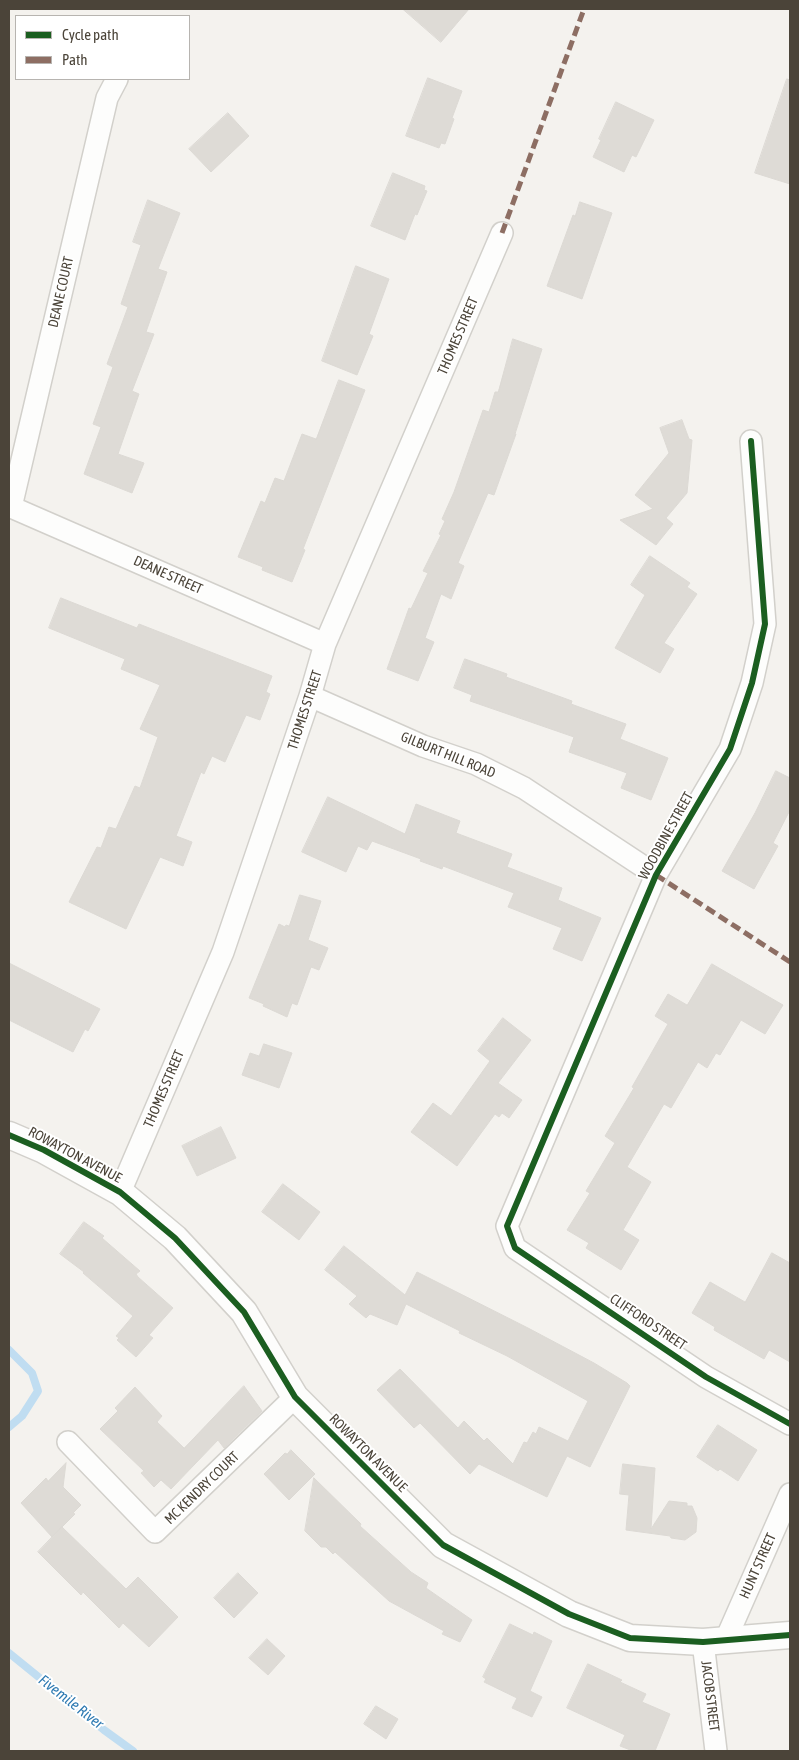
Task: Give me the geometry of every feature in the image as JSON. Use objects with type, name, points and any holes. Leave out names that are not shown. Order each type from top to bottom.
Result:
[{"type":"street","name":"DEANE COURT","points":[[11,506],[107,98],[117,80]]},
{"type":"street","name":"THOMES STREET","points":[[120,1192],[224,952],[310,696],[325,644],[502,233]]},
{"type":"street","name":"WOODBINE STREET","points":[[507,1226],[656,875],[730,749],[752,683],[765,624],[751,441]]},
{"type":"street","name":"DEANE STREET","points":[[11,506],[325,644]]},
{"type":"street","name":"GILBURT HILL ROAD","points":[[310,696],[423,746],[476,764],[524,788],[656,875]]},
{"type":"street","name":"ROWAYTON AVENUE","points":[[9,1135],[44,1150],[120,1192],[175,1238],[244,1312],[295,1397],[443,1545],[569,1614],[630,1638],[714,1640],[790,1635]]},
{"type":"street","name":"CLIFFORD STREET","points":[[507,1226],[515,1248],[706,1376],[790,1424]]},
{"type":"street","name":"MC KENDRY COURT","points":[[68,1442],[155,1532],[295,1397]]},
{"type":"street","name":"HUNT STREET","points":[[714,1640],[790,1494]]},
{"type":"street","name":"JACOB STREET","points":[[714,1640],[716,1751]]},
{"type":"building","points":[[403,9],[469,9],[441,42]]},
{"type":"building","points":[[428,78],[462,91],[445,144],[441,143],[439,148],[406,136]]},
{"type":"building","points":[[787,79],[790,80],[790,184],[755,173]]},
{"type":"building","points":[[616,102],[654,120],[636,157],[632,155],[624,172],[593,157]]},
{"type":"building","points":[[228,113],[249,136],[211,172],[189,149]]},
{"type":"building","points":[[393,173],[425,186],[424,190],[427,191],[417,215],[415,214],[405,240],[371,226]]},
{"type":"building","points":[[148,200],[180,213],[158,269],[167,272],[146,332],[154,334],[132,391],[139,394],[118,454],[144,463],[132,493],[84,474],[101,427],[93,424],[113,367],[107,364],[128,307],[121,304],[141,245],[133,242]]},
{"type":"building","points":[[580,202],[612,213],[582,299],[547,286],[573,215],[575,216]]},
{"type":"building","points":[[356,266],[389,279],[369,334],[373,336],[357,375],[322,361]]},
{"type":"building","points":[[513,339],[542,349],[516,434],[494,495],[488,493],[458,563],[464,566],[451,599],[441,594],[425,638],[434,642],[418,681],[387,669],[409,608],[411,609],[428,573],[423,571],[441,535],[439,534],[445,521],[442,519],[454,492],[483,410],[489,412],[495,392],[498,392]]},
{"type":"building","points":[[339,380],[365,390],[292,582],[262,570],[263,567],[238,557],[261,501],[265,503],[275,478],[284,481],[302,434],[316,439]]},
{"type":"building","points":[[682,420],[689,439],[692,440],[687,493],[666,518],[673,524],[656,545],[620,520],[653,509],[635,495],[669,453],[660,428]]},
{"type":"building","points":[[650,556],[690,583],[687,587],[697,594],[664,643],[674,649],[660,673],[615,648],[645,595],[631,585]]},
{"type":"building","points":[[61,598],[137,628],[139,624],[272,676],[266,692],[270,694],[260,720],[246,715],[225,762],[212,756],[204,774],[201,772],[176,836],[192,842],[183,866],[160,857],[126,929],[69,902],[97,847],[101,848],[109,827],[116,829],[135,786],[140,788],[158,737],[140,729],[160,685],[121,669],[125,659],[49,628]]},
{"type":"building","points":[[465,659],[507,674],[506,677],[572,701],[571,704],[626,724],[620,739],[668,758],[651,800],[621,788],[627,773],[569,752],[574,737],[470,701],[472,695],[454,688]]},
{"type":"building","points":[[776,771],[790,778],[790,810],[773,843],[778,846],[754,889],[722,871]]},
{"type":"building","points":[[328,797],[405,834],[416,804],[460,821],[456,833],[512,854],[507,867],[562,888],[558,900],[601,918],[582,961],[553,949],[562,928],[508,907],[514,893],[443,866],[442,869],[420,861],[421,859],[372,841],[367,850],[358,846],[346,872],[302,852]]},
{"type":"building","points":[[300,895],[321,901],[308,940],[328,948],[319,970],[311,967],[297,1005],[292,1003],[287,1017],[249,998],[279,924],[285,927],[286,925],[289,926]]},
{"type":"building","points":[[9,963],[100,1009],[88,1031],[85,1029],[73,1052],[9,1020]]},
{"type":"building","points":[[712,964],[783,1005],[765,1034],[741,1020],[720,1055],[716,1053],[707,1068],[698,1062],[671,1108],[664,1104],[627,1167],[651,1182],[623,1230],[639,1240],[621,1270],[586,1248],[589,1243],[567,1230],[590,1193],[586,1191],[615,1143],[605,1136],[634,1088],[632,1087],[668,1024],[655,1016],[668,994],[687,1005]]},
{"type":"building","points":[[503,1018],[531,1040],[498,1083],[522,1100],[509,1118],[502,1113],[499,1117],[495,1114],[457,1166],[411,1132],[433,1103],[451,1116],[490,1061],[478,1051]]},
{"type":"building","points":[[264,1044],[292,1053],[279,1088],[242,1075],[250,1053],[259,1056]]},
{"type":"building","points":[[221,1127],[236,1158],[197,1176],[182,1146]]},
{"type":"building","points":[[283,1184],[320,1212],[299,1240],[262,1212]]},
{"type":"building","points":[[84,1222],[104,1236],[102,1238],[140,1271],[136,1274],[138,1277],[173,1308],[149,1335],[153,1338],[136,1357],[117,1340],[119,1338],[116,1336],[133,1316],[84,1272],[60,1254]]},
{"type":"building","points":[[344,1246],[405,1295],[417,1272],[528,1328],[627,1383],[630,1386],[590,1467],[567,1456],[547,1497],[479,1464],[470,1474],[420,1423],[414,1428],[377,1390],[400,1369],[458,1428],[464,1421],[484,1441],[487,1438],[513,1464],[524,1442],[527,1443],[533,1432],[536,1434],[539,1427],[568,1441],[588,1401],[507,1356],[459,1333],[460,1331],[406,1304],[397,1325],[370,1314],[366,1318],[349,1304],[357,1296],[325,1270]]},
{"type":"building","points":[[772,1253],[790,1263],[790,1362],[769,1350],[764,1359],[714,1330],[715,1327],[692,1313],[710,1282],[745,1302]]},
{"type":"building","points":[[244,1386],[262,1411],[224,1448],[218,1440],[171,1489],[161,1480],[154,1487],[141,1473],[144,1471],[100,1429],[118,1411],[115,1408],[135,1387],[162,1416],[157,1422],[184,1448]]},
{"type":"building","points":[[718,1425],[757,1450],[738,1481],[697,1457]]},
{"type":"building","points":[[291,1450],[315,1474],[289,1500],[264,1474],[285,1453],[287,1454]]},
{"type":"building","points":[[66,1463],[63,1487],[81,1505],[73,1513],[75,1514],[52,1537],[21,1503],[46,1478],[48,1481]]},
{"type":"building","points":[[623,1464],[655,1468],[651,1529],[669,1501],[687,1503],[687,1506],[692,1506],[697,1518],[696,1532],[685,1540],[626,1530],[629,1495],[620,1494]]},
{"type":"building","points":[[314,1478],[361,1524],[360,1526],[411,1572],[428,1583],[426,1588],[472,1620],[460,1642],[442,1634],[444,1631],[389,1601],[335,1552],[333,1554],[326,1547],[321,1547],[305,1531]]},
{"type":"building","points":[[62,1527],[126,1589],[138,1577],[178,1617],[149,1647],[123,1623],[119,1628],[83,1592],[81,1595],[38,1552]]},
{"type":"building","points":[[238,1573],[258,1593],[234,1618],[214,1598]]},
{"type":"building","points":[[510,1624],[533,1635],[534,1632],[552,1641],[530,1691],[542,1697],[532,1717],[512,1708],[517,1698],[484,1682],[486,1679],[483,1677]]},
{"type":"building","points":[[267,1639],[285,1656],[268,1675],[249,1658]]},
{"type":"building","points":[[588,1664],[646,1694],[642,1702],[670,1714],[655,1751],[633,1751],[620,1746],[625,1735],[567,1708]]},
{"type":"building","points":[[376,1706],[398,1719],[386,1739],[364,1724]]},
{"type":"waterway","name":"Fivemile River","points":[[9,1350],[32,1373],[38,1391],[22,1416],[9,1427]]},
{"type":"waterway","name":"Fivemile River","points":[[9,1653],[104,1730],[133,1751]]},
{"type":"marked path","points":[[502,233],[584,9]]},
{"type":"marked path","points":[[656,875],[790,962]]},
{"type":"cycle path","points":[[751,441],[765,624],[752,683],[730,749],[656,875],[507,1226],[515,1248],[706,1377],[790,1424]]},
{"type":"cycle path","points":[[9,1135],[44,1150],[120,1192],[175,1238],[244,1312],[295,1397],[443,1545],[569,1614],[630,1638],[703,1642],[790,1635]]}]
